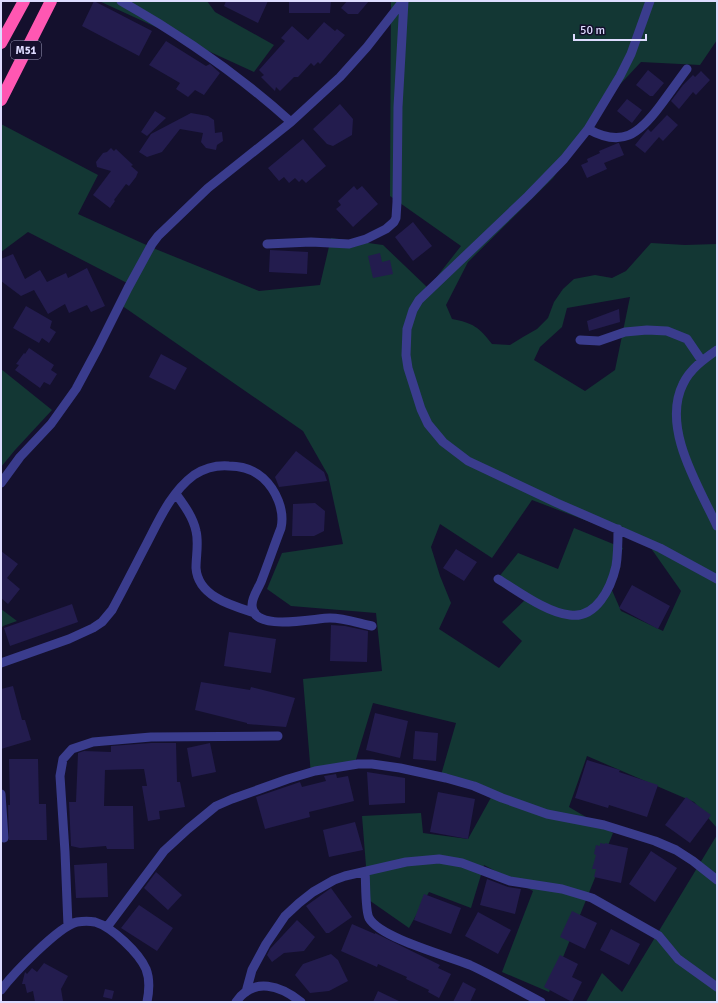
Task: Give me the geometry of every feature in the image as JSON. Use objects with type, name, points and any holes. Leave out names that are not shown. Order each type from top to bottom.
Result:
[{"type":"highway","name":"M51","points":[[1,43],[24,1]]},
{"type":"highway","name":"M51","points":[[1,100],[51,1]]},
{"type":"street","points":[[120,1],[204,53],[264,98],[291,122]]},
{"type":"street","points":[[1,483],[20,457],[51,424],[76,388],[128,288],[158,236],[208,188],[291,122],[355,62],[403,1]]},
{"type":"street","points":[[267,244],[311,242],[349,244],[366,239],[386,229],[394,222],[396,218],[397,202],[398,107],[403,1]]},
{"type":"street","points":[[650,1],[631,54],[616,83],[588,128],[564,159],[528,196],[425,292],[413,310],[408,324],[405,340],[406,354],[414,390],[428,424],[456,453],[468,461],[512,483],[660,548],[717,579]]},
{"type":"street","points":[[588,128],[608,137],[625,137],[634,133],[651,118],[687,69]]},
{"type":"street","points":[[580,340],[600,341],[625,332],[647,330],[667,331],[687,339],[702,361]]},
{"type":"street","points":[[717,350],[702,361],[687,378],[680,392],[677,407],[677,425],[682,449],[687,463],[717,526]]},
{"type":"street","points":[[1,663],[69,639],[102,622],[112,610],[167,505],[193,476],[211,467],[222,466],[245,468],[255,472],[269,485],[279,502],[282,524],[261,583],[253,600],[252,607],[255,613]]},
{"type":"street","points":[[176,494],[195,525],[198,540],[197,574],[202,584],[222,601],[255,613],[266,619],[284,623],[330,618],[342,619],[372,626]]},
{"type":"street","points":[[498,579],[559,613],[570,616],[581,615],[591,611],[598,604],[613,574],[617,561],[618,529]]},
{"type":"street","points":[[68,926],[60,776],[64,759],[72,749],[93,742],[151,737],[278,736]]},
{"type":"street","points":[[107,927],[164,851],[216,806],[288,779],[358,764],[372,764],[400,768],[446,778],[474,786],[547,814],[604,825],[655,841],[676,850],[717,880]]},
{"type":"street","points":[[1,794],[4,838]]},
{"type":"street","points":[[246,992],[257,960],[285,916],[299,903],[322,886],[345,876],[406,862],[438,860],[462,863],[510,881],[562,889],[582,894],[659,936],[678,959],[717,987]]},
{"type":"street","points":[[365,872],[367,911],[369,918],[376,925],[401,939],[470,966],[541,1002]]},
{"type":"street","points":[[1,990],[16,972],[68,926],[77,922],[86,921],[96,922],[107,927],[132,950],[146,969],[148,979],[147,1002]]},
{"type":"street","points":[[236,1002],[246,992],[258,987],[281,989],[301,1002]]},
{"type":"green space","points":[[99,1],[207,1],[215,12],[274,45],[254,72]]},
{"type":"green space","points":[[391,1],[717,1],[717,40],[700,65],[641,62],[611,94],[553,178],[468,262],[446,305],[452,319],[465,322],[475,327],[483,333],[492,344],[510,345],[537,329],[548,318],[554,302],[563,289],[574,279],[595,275],[612,278],[626,271],[651,243],[685,245],[717,244],[717,828],[694,802],[587,756],[569,807],[613,833],[549,992],[502,972],[533,891],[484,865],[471,908],[429,892],[409,928],[366,898],[366,866],[362,816],[421,813],[423,833],[468,839],[494,792],[441,775],[456,723],[373,703],[354,766],[311,775],[303,679],[382,671],[376,613],[291,606],[267,589],[282,553],[343,544],[328,475],[303,431],[121,305],[127,283],[28,232],[1,252],[1,124],[98,175],[78,214],[153,248],[259,291],[320,285],[331,238],[383,245],[428,288],[461,246],[390,196]],"holes":[[[630,297],[615,370],[585,391],[534,360],[540,347],[562,327],[567,308]],[[532,500],[648,544],[681,591],[663,631],[621,611],[608,581],[623,548],[574,528],[558,569],[518,553],[498,578],[526,599],[502,622],[522,641],[499,668],[439,629],[451,603],[440,576],[431,547],[440,524],[492,558]]]},
{"type":"green space","points":[[1,369],[52,410],[1,467]]},
{"type":"green space","points":[[1,609],[17,621],[3,626],[1,629]]},
{"type":"green space","points":[[717,835],[717,1002],[586,1002],[602,973],[622,992]]},
{"type":"building","points":[[94,1],[152,31],[139,56],[82,26]]},
{"type":"building","points":[[226,1],[268,1],[258,23],[224,6]]},
{"type":"building","points":[[289,1],[331,1],[330,13],[289,13]]},
{"type":"building","points":[[347,1],[369,1],[358,14],[348,14],[341,8]]},
{"type":"building","points":[[324,22],[335,31],[337,29],[345,35],[320,64],[318,62],[314,66],[311,63],[298,77],[294,77],[280,91],[276,87],[275,91],[261,77],[264,75],[259,70],[285,41],[281,38],[292,26],[308,40]]},
{"type":"building","points":[[166,41],[206,66],[210,64],[220,73],[204,95],[195,90],[188,97],[176,89],[180,83],[149,65]]},
{"type":"building","points":[[648,70],[664,83],[653,96],[650,96],[636,85]]},
{"type":"building","points":[[701,71],[710,80],[696,95],[693,92],[679,109],[671,101],[693,75],[695,77]]},
{"type":"building","points":[[627,99],[642,110],[632,123],[617,111]]},
{"type":"building","points":[[340,104],[353,119],[352,135],[333,146],[327,144],[313,129]]},
{"type":"building","points":[[155,111],[166,118],[147,136],[141,132]]},
{"type":"building","points":[[191,113],[208,116],[214,120],[215,133],[222,132],[223,141],[217,145],[216,150],[206,148],[201,142],[203,133],[180,129],[162,152],[147,157],[139,152],[151,134]]},
{"type":"building","points":[[667,115],[678,125],[663,141],[659,137],[645,153],[635,145],[648,129],[651,132]]},
{"type":"building","points":[[303,139],[326,166],[306,183],[302,179],[299,182],[295,178],[289,183],[284,177],[279,181],[268,168]]},
{"type":"building","points":[[618,143],[624,155],[604,163],[607,169],[587,178],[581,165],[588,162],[587,159],[600,153],[599,151]]},
{"type":"building","points":[[111,148],[114,151],[116,149],[133,165],[131,166],[138,172],[129,186],[126,184],[110,208],[93,195],[111,171],[97,167],[96,162],[103,153],[107,152]]},
{"type":"building","points":[[354,186],[357,190],[362,186],[378,204],[353,227],[336,209],[341,205],[338,201]]},
{"type":"building","points":[[413,222],[432,246],[413,261],[395,237]]},
{"type":"building","points":[[270,250],[308,252],[307,274],[269,272]]},
{"type":"building","points":[[380,253],[382,262],[390,260],[393,274],[373,278],[368,256]]},
{"type":"building","points":[[13,254],[25,279],[40,270],[47,282],[66,273],[68,278],[87,268],[105,306],[91,312],[87,305],[69,313],[65,304],[48,314],[34,290],[21,296],[1,281],[1,259]]},
{"type":"building","points":[[26,306],[52,321],[50,328],[56,332],[49,343],[42,338],[39,343],[13,328]]},
{"type":"building","points":[[619,309],[620,322],[589,331],[587,321]]},
{"type":"building","points":[[29,348],[54,365],[51,370],[57,374],[50,385],[44,382],[40,388],[15,370],[19,365],[16,364]]},
{"type":"building","points":[[161,354],[187,368],[175,390],[149,377]]},
{"type":"building","points":[[296,451],[324,472],[327,481],[279,487],[275,477]]},
{"type":"building","points":[[315,503],[325,511],[324,531],[314,536],[292,536],[293,504]]},
{"type":"building","points":[[456,549],[477,562],[464,581],[443,568]]},
{"type":"building","points":[[1,551],[18,564],[7,578],[20,589],[8,604],[1,598]]},
{"type":"building","points":[[632,585],[670,606],[658,629],[619,608]]},
{"type":"building","points":[[72,604],[78,622],[10,646],[4,628]]},
{"type":"building","points":[[331,625],[345,626],[368,631],[367,662],[330,661]]},
{"type":"building","points":[[229,632],[276,639],[271,673],[224,666]]},
{"type":"building","points":[[201,682],[250,690],[251,687],[295,698],[286,727],[247,724],[195,710]]},
{"type":"building","points":[[13,686],[22,720],[25,720],[31,740],[1,749],[1,689]]},
{"type":"building","points":[[375,713],[408,721],[400,758],[366,750]]},
{"type":"building","points":[[415,731],[438,733],[436,761],[413,759]]},
{"type":"building","points":[[176,743],[177,782],[180,782],[185,807],[159,811],[160,819],[148,821],[142,786],[147,786],[144,769],[105,770],[104,806],[133,806],[134,849],[107,849],[106,846],[80,848],[71,846],[69,802],[76,802],[78,753],[84,751],[111,752],[111,746]]},
{"type":"building","points":[[210,743],[216,772],[192,777],[187,748]]},
{"type":"building","points":[[9,759],[38,759],[39,804],[46,804],[47,840],[9,840]]},
{"type":"building","points":[[587,760],[620,770],[619,772],[658,785],[647,817],[609,805],[608,808],[575,798]]},
{"type":"building","points":[[367,772],[405,778],[405,803],[369,805]]},
{"type":"building","points":[[336,774],[337,778],[348,776],[354,801],[309,812],[310,817],[265,829],[256,797],[300,782],[302,787],[326,781],[324,776]]},
{"type":"building","points":[[438,792],[475,799],[468,839],[430,832]]},
{"type":"building","points":[[686,797],[711,815],[690,843],[665,825]]},
{"type":"building","points":[[355,822],[363,850],[329,857],[323,830]]},
{"type":"building","points":[[600,843],[628,848],[621,883],[594,877],[596,869],[592,869],[596,855],[594,854],[596,845],[600,846]]},
{"type":"building","points":[[651,851],[677,868],[655,902],[629,884]]},
{"type":"building","points":[[107,863],[108,897],[76,898],[74,865]]},
{"type":"building","points":[[156,872],[182,895],[168,910],[144,888]]},
{"type":"building","points":[[487,879],[508,887],[521,889],[515,914],[480,905]]},
{"type":"building","points":[[331,888],[352,917],[329,933],[326,933],[306,906]]},
{"type":"building","points":[[424,894],[461,908],[451,934],[414,920]]},
{"type":"building","points":[[139,905],[173,928],[157,951],[121,928]]},
{"type":"building","points":[[572,911],[597,923],[585,949],[560,937]]},
{"type":"building","points":[[478,912],[511,930],[498,954],[465,936]]},
{"type":"building","points":[[297,920],[315,937],[304,951],[284,953],[272,962],[267,955],[270,949]]},
{"type":"building","points":[[352,924],[375,933],[440,965],[438,968],[451,974],[439,998],[428,992],[429,990],[406,979],[407,977],[378,964],[377,967],[341,951]]},
{"type":"building","points":[[611,929],[640,944],[629,965],[600,950]]},
{"type":"building","points":[[331,954],[338,960],[348,981],[329,991],[310,993],[295,975],[303,964]]},
{"type":"building","points":[[560,955],[578,964],[572,977],[582,982],[572,1002],[544,987]]},
{"type":"building","points":[[44,963],[68,976],[61,989],[63,1001],[35,1002],[33,991],[27,993],[25,984],[22,984],[25,972],[27,974],[32,968],[37,972]]},
{"type":"building","points":[[463,982],[476,989],[470,1002],[453,1002]]},
{"type":"building","points":[[105,989],[114,991],[112,999],[103,997]]},
{"type":"building","points":[[378,991],[401,1002],[373,1002]]}]
